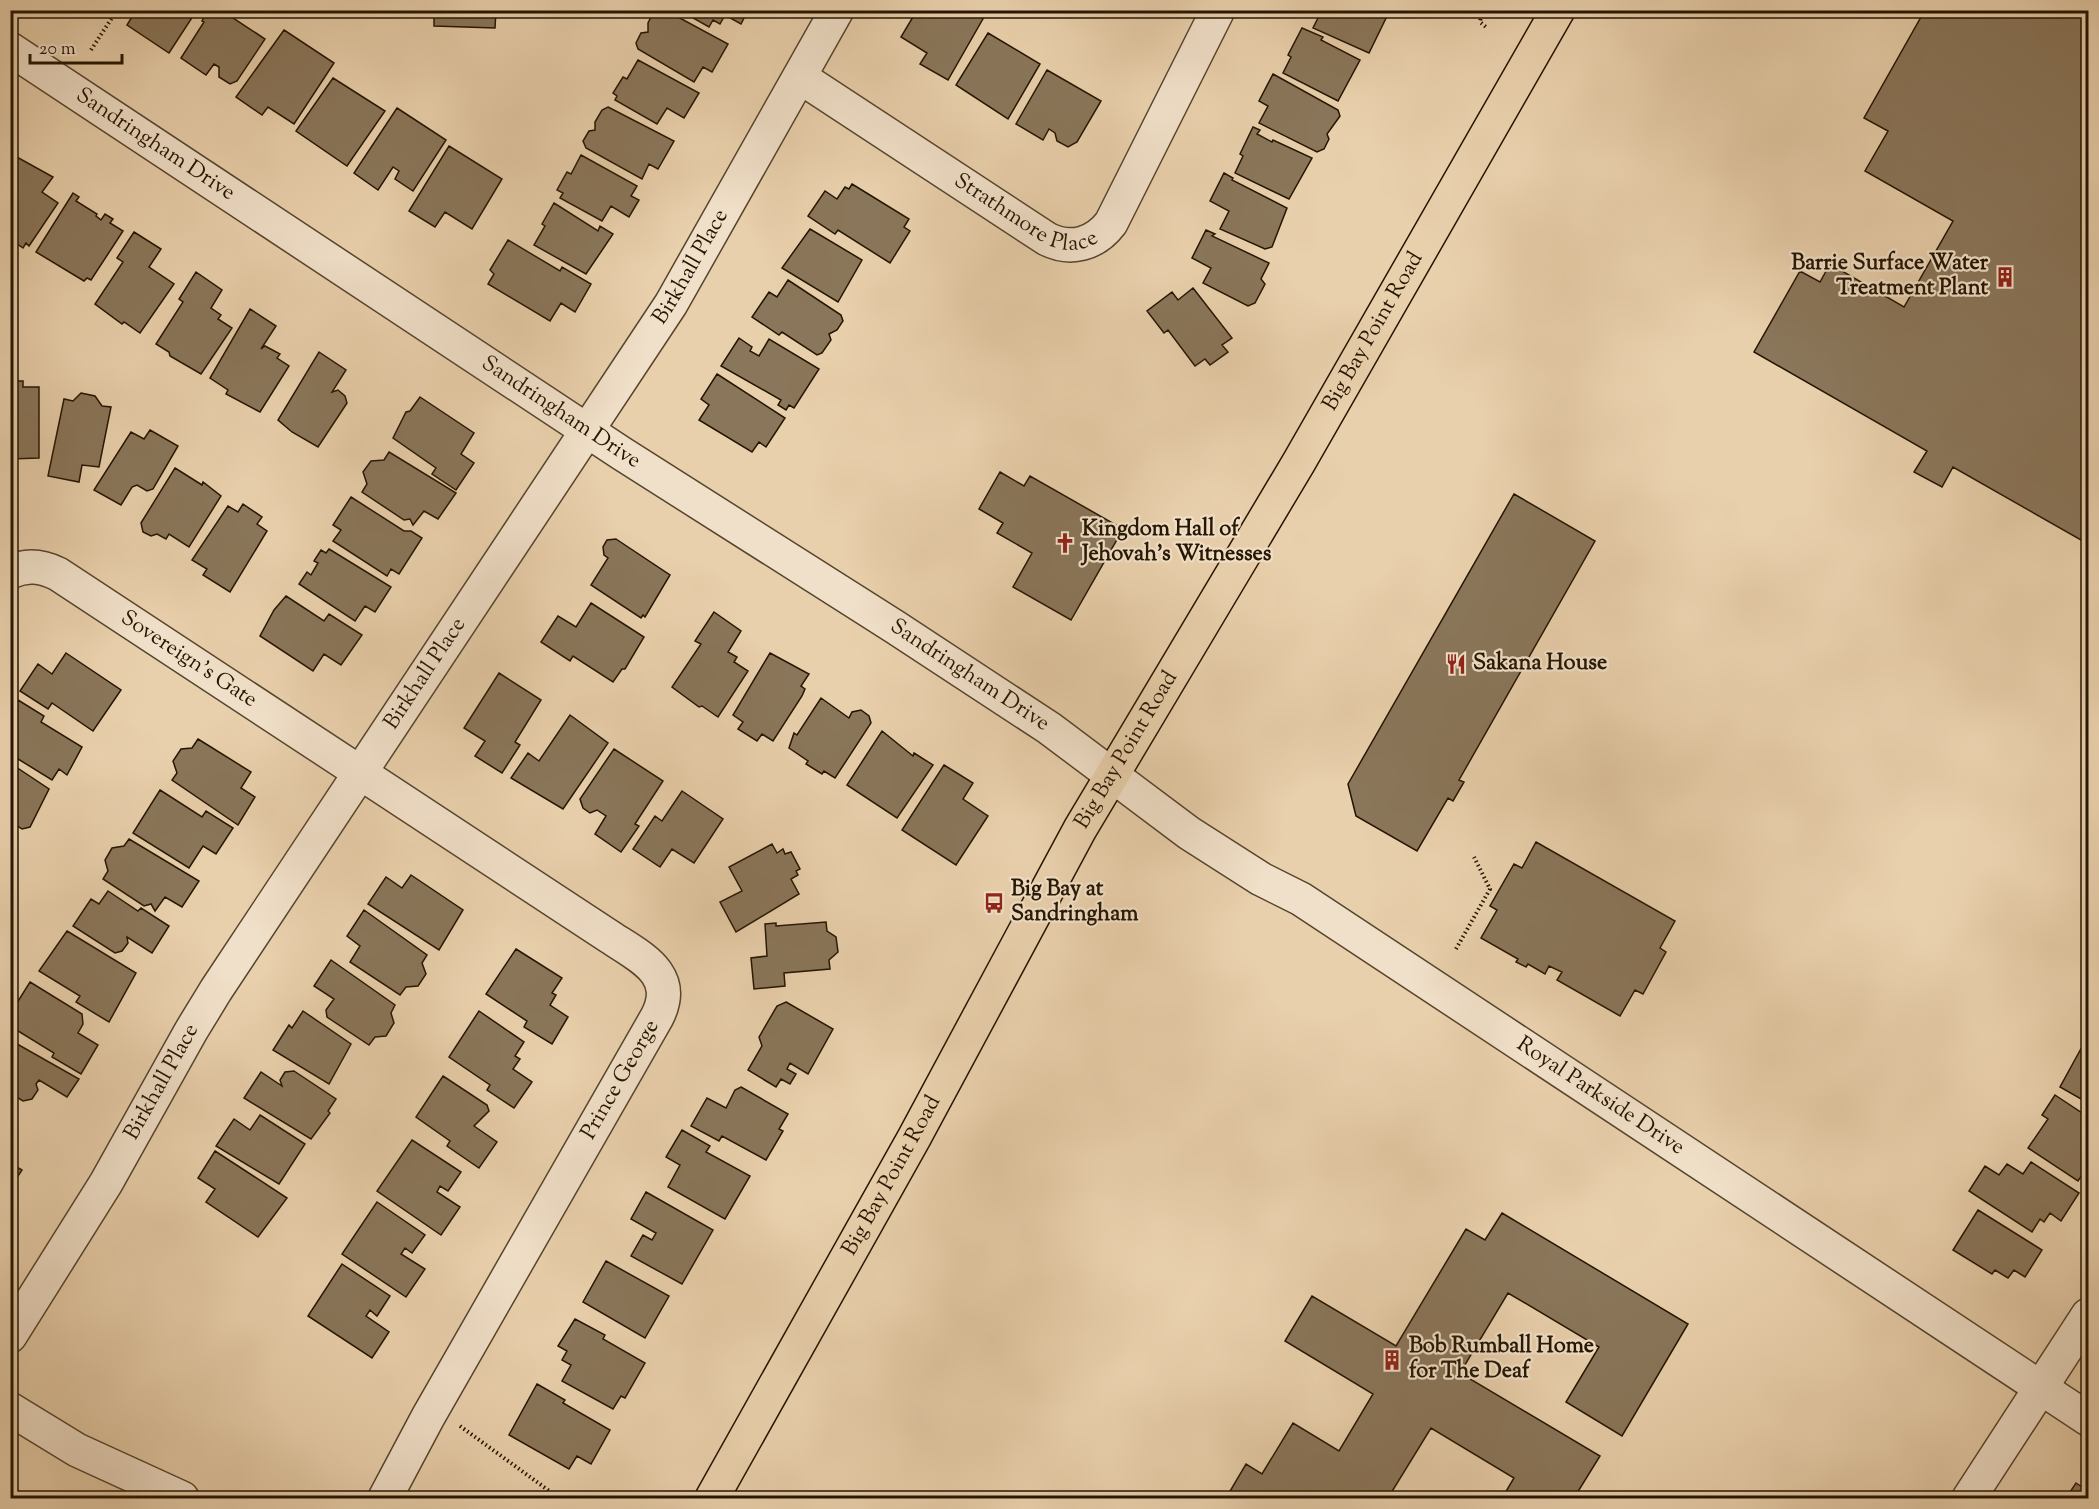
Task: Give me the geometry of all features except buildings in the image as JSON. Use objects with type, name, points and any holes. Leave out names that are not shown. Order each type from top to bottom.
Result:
[{"type":"main road","name":"Big Bay Point Road","points":[[712,1498],[908,1149],[1112,775],[1299,462],[1558,10]]},
{"type":"street","name":"Birkhall Place","points":[[10,1336],[106,1184],[191,1031],[359,772],[671,304],[837,10]]},
{"type":"street","name":"Strathmore Place","points":[[800,76],[1047,239],[1057,244],[1076,245],[1095,238],[1111,222],[1218,10]]},
{"type":"street","name":"Sandringham Drive","points":[[10,49],[588,431],[905,633],[1049,728],[1112,775]]},
{"type":"street","name":"Sovereign's Gate","points":[[10,573],[28,566],[58,574],[359,772]]},
{"type":"street","name":"Prince George","points":[[359,772],[652,965],[660,978],[664,991],[659,1014],[428,1418],[385,1498]]},
{"type":"street","name":"Royal Parkside Drive","points":[[1112,775],[1189,833],[1261,879],[1301,899],[2088,1419]]},
{"type":"street","points":[[1970,1498],[2088,1315]]},
{"type":"street","points":[[10,1408],[77,1450],[182,1498]]},
{"type":"path","points":[[92,50],[117,10]]},
{"type":"path","points":[[1482,10],[1480,22],[1486,27]]},
{"type":"path","points":[[1456,949],[1490,889],[1474,856]]},
{"type":"path","points":[[454,1422],[559,1498]]},
{"type":"place","name":"Barrie Surface Water Treatment Plant","points":[[2005,277]]},
{"type":"place","name":"Kingdom Hall of Jehovah's Witnesses","points":[[1065,543]]},
{"type":"place","name":"Sakana House","points":[[1456,664]]},
{"type":"place","name":"Big Bay at Sandringham","points":[[994,903]]},
{"type":"place","name":"Bob Rumball Home for The Deaf","points":[[1392,1360]]}]
